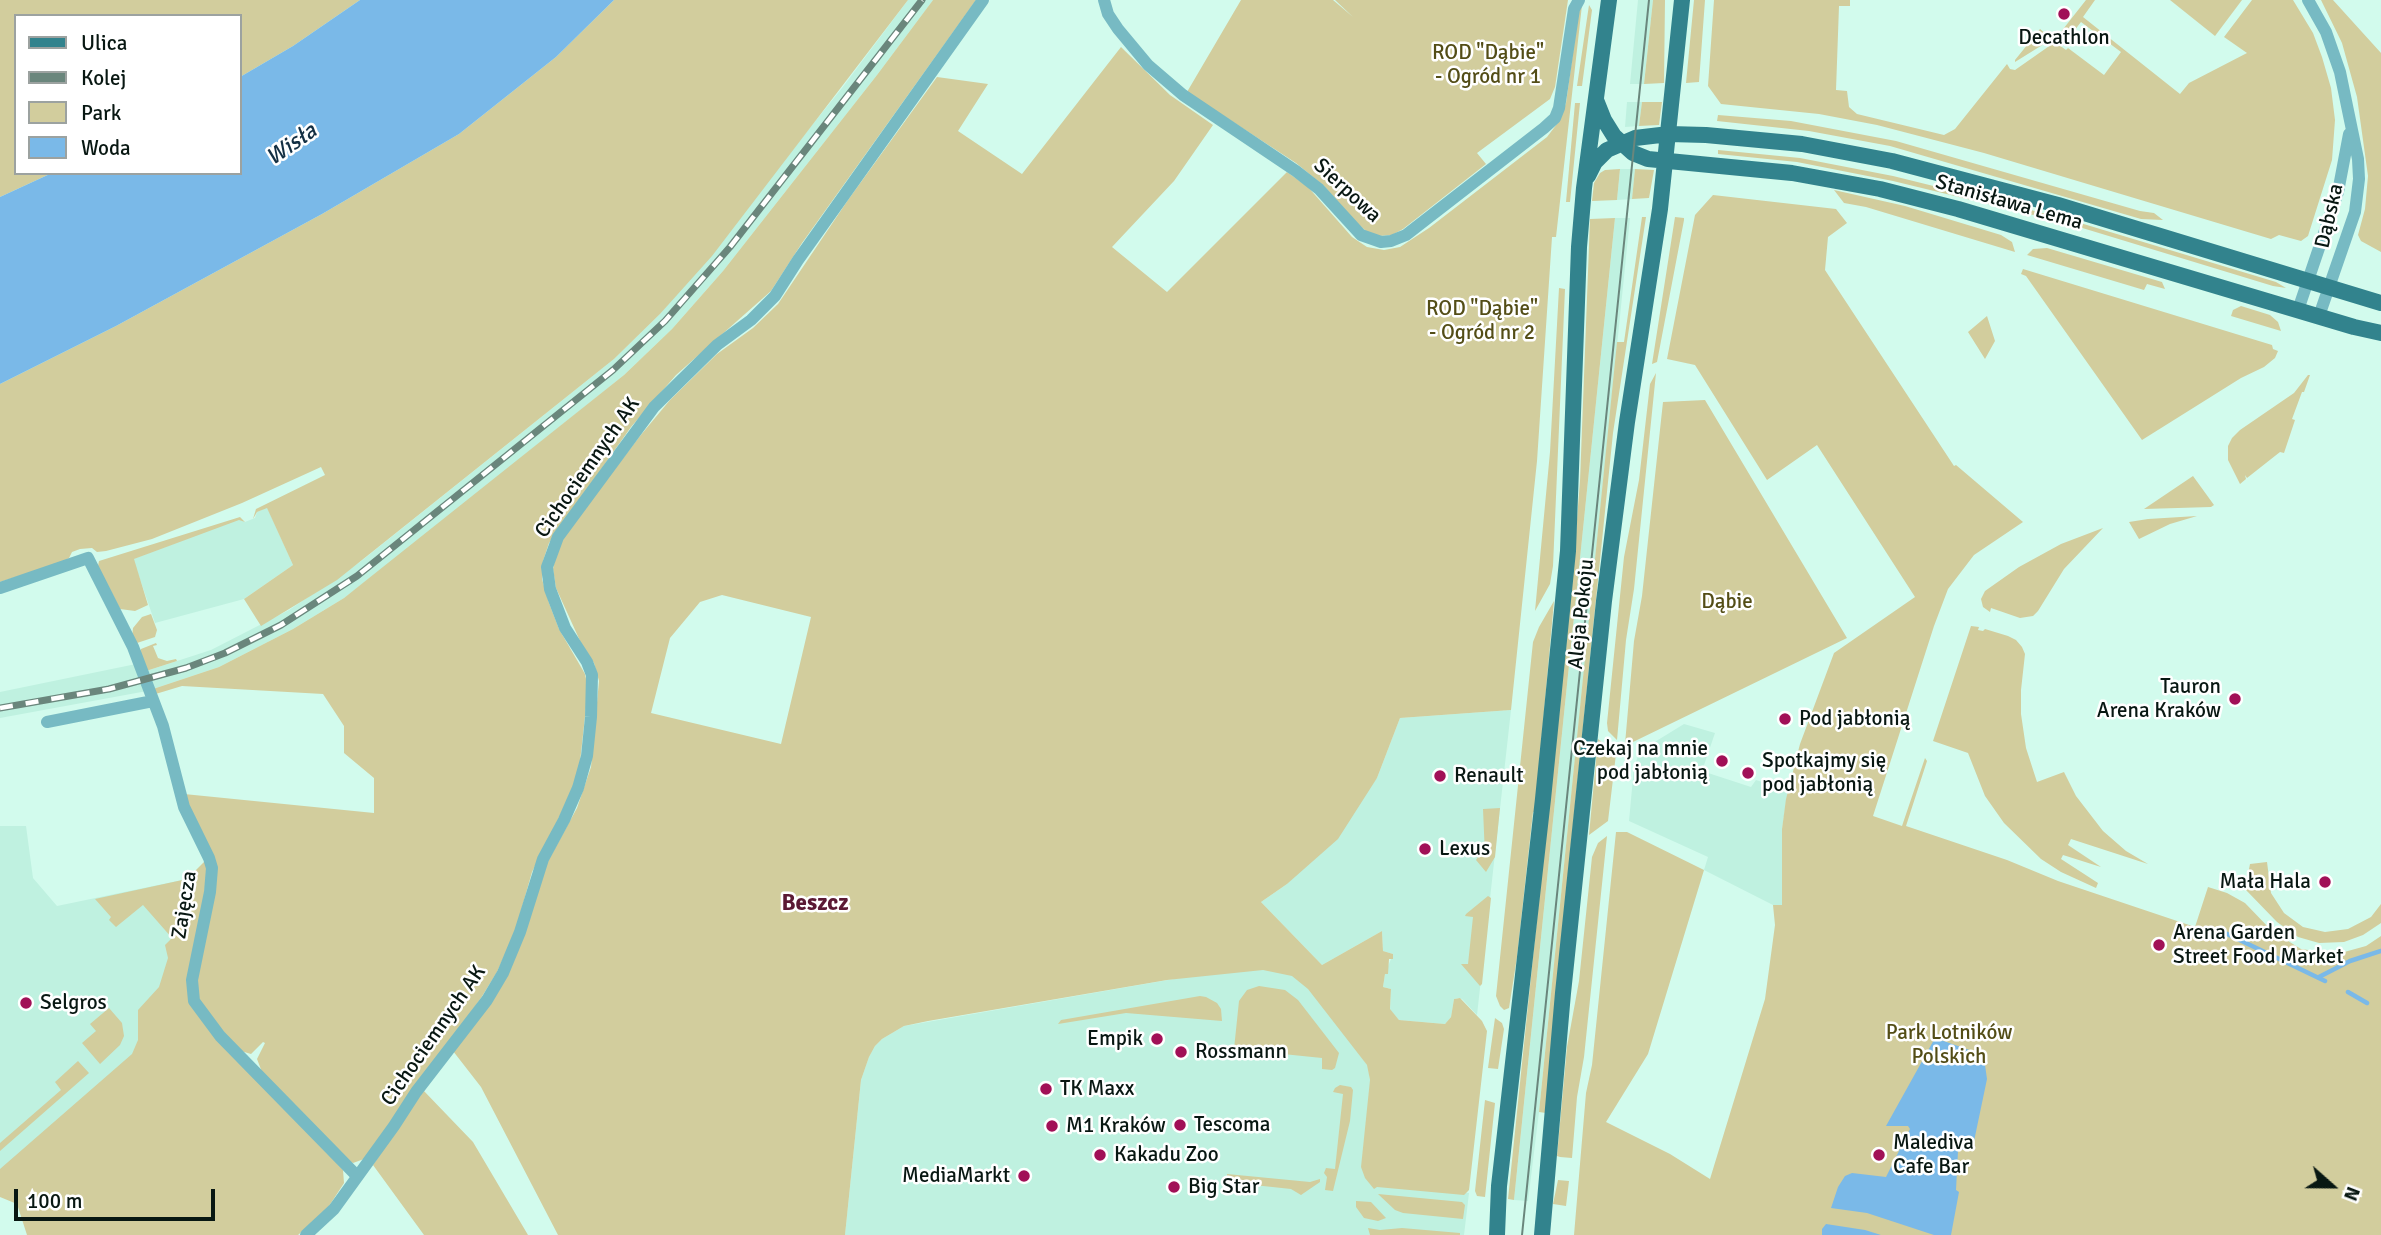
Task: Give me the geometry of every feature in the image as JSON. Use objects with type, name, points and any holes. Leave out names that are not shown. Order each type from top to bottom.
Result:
[{"type":"main road","name":"Aleja Pokoju","points":[[1497,1235],[1499,1186],[1568,551],[1575,310],[1584,188],[1609,0]]},
{"type":"main road","name":"Aleja Pokoju","points":[[1542,1235],[1560,1029],[1604,601],[1669,134],[1682,0]]},
{"type":"main road","points":[[1596,98],[1608,127],[1620,143]]},
{"type":"main road","name":"Stanisława Lema","points":[[1584,188],[1595,162],[1608,150],[1635,138],[1669,134],[1768,140],[1892,161],[2058,205],[2381,303]]},
{"type":"main road","name":"Stanisława Lema","points":[[1620,143],[1641,156],[1665,162],[1780,172],[1889,191],[2381,333]]},
{"type":"street","name":"Cichociemnych AK","points":[[306,1235],[334,1209],[416,1092],[487,1000],[520,932],[543,859],[578,788],[588,743],[592,675],[587,662],[565,628],[550,589],[547,567],[558,537],[654,407],[717,345],[751,320],[775,296],[983,0]]},
{"type":"street","name":"Sierpowa","points":[[1104,0],[1108,14],[1118,29],[1148,65],[1193,102],[1319,189],[1361,235],[1381,242],[1406,235],[1555,118],[1559,108],[1574,9],[1579,0]]},
{"type":"street","name":"Dąbska","points":[[2308,0],[2326,32],[2336,58],[2346,92],[2358,159],[2358,196],[2349,232],[2319,316]]},
{"type":"street","name":"Dąbska","points":[[2298,310],[2338,192],[2350,123]]},
{"type":"street","name":"Zajęcza","points":[[0,588],[88,558],[133,647],[163,726],[184,807],[212,868],[192,980],[194,1001],[220,1036],[357,1176]]},
{"type":"street","points":[[47,722],[153,702]]},
{"type":"shaded area","points":[[908,0],[933,0],[723,271],[672,329],[624,375],[401,555],[344,598],[293,629],[219,667],[147,691],[0,718],[0,692],[136,664],[140,673],[211,650],[289,610],[360,562],[614,359],[660,314],[842,88]]},
{"type":"shaded area","points":[[1638,0],[1653,0],[1644,84],[1630,84]]},
{"type":"shaded area","points":[[1627,102],[1642,102],[1639,126],[1625,127]]},
{"type":"shaded area","points":[[1620,169],[1635,169],[1632,199],[1617,200]]},
{"type":"shaded area","points":[[1615,218],[1630,218],[1539,1112],[1528,1201],[1514,1200]]},
{"type":"shaded area","points":[[267,507],[293,565],[244,599],[155,623],[133,559],[239,519],[245,522],[255,518],[257,512]]},
{"type":"shaded area","points":[[1511,710],[1477,1015],[1458,998],[1454,999],[1451,1017],[1445,1024],[1399,1020],[1390,1010],[1391,989],[1383,987],[1393,954],[1383,951],[1382,931],[1322,965],[1261,902],[1287,884],[1377,778],[1400,718]]},
{"type":"shaded area","points":[[1684,724],[1715,733],[1702,771],[1751,787],[1756,780],[1788,790],[1782,829],[1782,906],[1773,905],[1704,870],[1708,857],[1629,821],[1634,767],[1640,751]]},
{"type":"shaded area","points":[[0,826],[26,826],[33,878],[57,906],[187,879],[169,977],[146,1042],[0,1181]]},
{"type":"shaded area","name":"M1 Kraków","points":[[1254,965],[1310,980],[1368,1066],[1371,1087],[1372,1181],[1469,1193],[1464,1235],[845,1235],[861,1080],[869,1057],[882,1039],[904,1026]]},
{"type":"green space","points":[[0,0],[360,0],[293,46],[242,76],[242,14],[14,14],[14,175],[48,175],[0,197]]},
{"type":"green space","points":[[614,0],[908,0],[712,256],[660,314],[614,359],[337,580],[261,626],[244,599],[293,565],[267,508],[257,512],[253,519],[256,509],[325,475],[321,467],[242,503],[152,539],[106,551],[80,549],[72,552],[69,558],[62,562],[0,582],[0,384],[116,326],[322,214],[459,134],[556,57]]},
{"type":"green space","points":[[933,0],[976,0],[802,243],[771,291],[676,375],[631,427],[549,543],[543,561],[542,579],[559,629],[585,674],[588,689],[575,785],[532,872],[515,932],[497,972],[364,1159],[353,1163],[347,1160],[262,1072],[257,1059],[265,1043],[251,1054],[241,1051],[201,1007],[195,986],[216,878],[184,794],[374,813],[374,778],[344,753],[344,726],[323,694],[182,686],[149,696],[147,691],[219,667],[293,629],[344,598],[624,375],[672,329],[723,271]]},
{"type":"green space","name":"ROD \"Dąbie\" - Ogród nr 1","points":[[1241,0],[1333,0],[1353,17],[1335,0],[1568,0],[1555,87],[1550,99],[1477,153],[1486,164],[1403,229],[1392,235],[1379,236],[1367,232],[1324,186],[1296,163],[1187,92]]},
{"type":"green space","points":[[1653,0],[1665,0],[1664,83],[1644,84]]},
{"type":"green space","points":[[1694,0],[1705,0],[1699,82],[1686,83]]},
{"type":"green space","points":[[1714,0],[1850,0],[1850,6],[1839,6],[1836,90],[1847,91],[1849,107],[1857,114],[1944,135],[1955,129],[2007,64],[2010,69],[2015,70],[2055,42],[2066,50],[2068,48],[2104,75],[2121,52],[2081,22],[2064,44],[2055,36],[2086,0],[2095,0],[2083,17],[2180,94],[2189,83],[2247,53],[2224,37],[2252,0],[2293,0],[2313,33],[2322,57],[2331,88],[2335,120],[2332,160],[2308,236],[2301,241],[2279,235],[2271,239],[1984,153],[1877,125],[1819,114],[1721,104],[1708,86]]},
{"type":"green space","points":[[2170,0],[2242,0],[2215,36]]},
{"type":"green space","points":[[2321,0],[2333,0],[2381,53],[2381,252],[2361,241],[2358,235],[2365,209],[2368,176],[2357,97],[2342,43]]},
{"type":"green space","name":"ROD \"Dąbie\" - Ogród nr 2","points":[[1582,5],[1556,237],[1552,237],[1537,461],[1511,710],[1400,718],[1377,778],[1338,839],[1287,884],[1261,902],[1322,965],[1382,931],[1383,951],[1393,954],[1393,959],[1389,959],[1388,974],[1385,974],[1383,987],[1391,989],[1390,1009],[1399,1020],[1445,1024],[1451,1017],[1454,999],[1460,998],[1482,1021],[1487,1031],[1469,1190],[1464,1195],[1377,1187],[1374,1189],[1365,1178],[1361,1167],[1370,1080],[1367,1065],[1308,989],[1292,976],[1263,970],[1167,980],[928,1021],[904,1026],[882,1039],[869,1057],[861,1080],[845,1235],[558,1235],[481,1087],[453,1051],[485,1011],[548,861],[577,808],[591,767],[599,681],[594,663],[581,643],[556,588],[553,569],[557,550],[568,530],[670,400],[717,354],[753,328],[778,304],[848,200],[937,77],[988,84],[958,131],[1022,174],[1121,47],[1170,95],[1213,125],[1174,181],[1112,247],[1167,292],[1287,172],[1308,187],[1352,237],[1367,247],[1384,250],[1400,247],[1429,228],[1547,137],[1560,120],[1566,103],[1579,9]],"holes":[[[722,595],[811,617],[781,744],[651,713],[670,638],[700,602]]]},
{"type":"green space","points":[[1589,5],[1592,10],[1582,86],[1577,86]]},
{"type":"green space","points":[[2040,29],[2052,39],[2015,62],[2015,60]]},
{"type":"green space","points":[[1642,102],[1662,102],[1659,125],[1639,126]]},
{"type":"green space","points":[[1575,103],[1580,103],[1570,202],[1566,202]]},
{"type":"green space","points":[[1718,115],[1791,121],[1896,141],[2154,213],[2163,220],[2141,219],[1890,146],[1809,131],[1717,121]]},
{"type":"green space","points":[[1718,150],[1800,158],[1893,176],[2067,219],[2276,282],[2286,288],[2066,223],[1893,181],[1797,162],[1718,154]]},
{"type":"green space","points":[[1620,169],[1617,200],[1592,201],[1594,183],[1600,173]]},
{"type":"green space","points":[[1635,169],[1654,170],[1649,198],[1632,199]]},
{"type":"green space","points":[[1834,190],[1905,206],[2001,235],[2012,242],[2015,252],[1866,207],[1844,203]]},
{"type":"green space","name":"Park Lotników Polskich","points":[[1713,195],[1836,209],[1847,223],[1828,237],[1825,270],[1954,466],[2023,522],[1974,555],[1948,589],[1873,816],[1902,826],[1925,758],[1927,761],[1906,826],[2195,927],[2208,887],[2245,903],[2272,931],[2301,949],[2337,954],[2366,946],[2381,936],[2381,1235],[1574,1235],[1586,1093],[1592,1065],[1616,832],[1627,832],[1704,870],[1648,1054],[1606,1122],[1670,1154],[1710,1179],[1765,999],[1775,925],[1773,905],[1782,905],[1782,829],[1786,799],[1800,744],[1834,653],[1915,597],[1817,445],[1767,480],[1695,365],[1667,359],[1695,215]]},
{"type":"green space","points":[[1642,217],[1646,217],[1613,433],[1546,1113],[1539,1112],[1617,342],[1624,342]]},
{"type":"green space","points":[[1675,217],[1684,220],[1657,362],[1652,364]]},
{"type":"green space","points":[[1615,218],[1514,1200],[1508,1199],[1580,481],[1590,219]]},
{"type":"green space","points":[[2047,248],[2162,282],[2165,289],[2147,284],[2144,290],[2027,255],[2033,249]]},
{"type":"green space","points":[[2023,269],[2272,345],[2273,349],[2278,351],[2275,358],[2264,367],[2241,378],[2142,440],[2026,276],[2021,274]]},
{"type":"green space","points":[[1559,288],[1565,289],[1553,566],[1550,584],[1535,611],[1550,452]]},
{"type":"green space","points":[[2241,306],[2270,315],[2278,322],[2281,331],[2231,316],[2233,310]]},
{"type":"green space","points":[[1987,316],[1995,341],[1985,359],[1968,332]]},
{"type":"green space","points":[[1656,373],[1617,740],[1608,731],[1607,723],[1624,557],[1639,480],[1650,384]]},
{"type":"green space","points":[[2308,375],[2292,419],[2295,420],[2284,453],[2280,452],[2247,478],[2245,475],[2246,479],[2240,484],[2228,460],[2228,446],[2232,438],[2294,393]]},
{"type":"green space","name":"Dąbie","points":[[1705,400],[1847,638],[1625,744],[1634,641],[1642,596],[1663,402]]},
{"type":"green space","points":[[2193,476],[2214,505],[2144,509]]},
{"type":"green space","points":[[2197,516],[2170,524],[2139,539],[2129,522],[2148,519]]},
{"type":"green space","points":[[240,517],[245,522],[239,520],[134,559],[148,605],[135,611],[120,609],[98,566],[99,561]]},
{"type":"green space","points":[[2103,528],[2064,569],[2033,616],[2020,618],[1991,608],[1990,612],[1983,607],[1981,599],[1985,591],[2019,567],[2061,544]]},
{"type":"green space","points":[[1554,601],[1535,812],[1517,957],[1509,1008],[1504,1010],[1496,996],[1533,642]]},
{"type":"green space","points":[[151,614],[157,630],[155,637],[137,643],[132,637],[133,628],[142,617]]},
{"type":"green space","points":[[1971,626],[2016,640],[2025,654],[2021,714],[2026,748],[2037,782],[2064,772],[2076,796],[2103,831],[2126,851],[2148,864],[2071,839],[2068,845],[2101,867],[2063,855],[2061,859],[2098,883],[2096,888],[2061,872],[2041,859],[2004,823],[1985,796],[1968,753],[1933,741]]},
{"type":"green space","points":[[156,643],[157,645],[153,646],[158,658],[177,661],[146,671],[141,649]]},
{"type":"green space","points":[[1598,739],[1616,754],[1608,821],[1589,835]]},
{"type":"green space","points":[[1500,808],[1495,857],[1486,872],[1476,860],[1485,856],[1483,809]]},
{"type":"green space","points":[[1607,836],[1572,1158],[1560,1157],[1557,1156],[1567,1047],[1579,981],[1592,857],[1598,843]]},
{"type":"green space","points":[[208,858],[193,1002],[343,1170],[344,1183],[329,1206],[298,1235],[27,1235],[17,1204],[0,1197],[0,1169],[132,1054],[138,1040],[138,1010],[159,987],[168,958],[165,945],[172,938],[143,905],[116,927],[95,899],[187,879]]},
{"type":"green space","points":[[2267,862],[2271,893],[2284,913],[2303,927],[2325,932],[2348,929],[2371,917],[2381,904],[2381,923],[2363,935],[2344,942],[2319,943],[2298,937],[2277,922],[2245,889],[2250,864]]},
{"type":"green space","points":[[1488,896],[1491,898],[1480,986],[1461,964],[1468,964],[1473,917],[1465,916]]},
{"type":"green space","points":[[1259,986],[1285,990],[1298,1000],[1339,1053],[1335,1068],[1322,1069],[1322,1058],[1234,1049],[1239,1001],[1247,990]]},
{"type":"green space","points":[[1200,996],[1217,1003],[1221,1009],[1222,1021],[1126,1013],[1058,1024],[1061,1020]]},
{"type":"green space","points":[[109,1008],[122,1023],[124,1036],[120,1045],[100,1064],[82,1043],[96,1031],[90,1024]]},
{"type":"green space","points":[[1495,1018],[1502,1023],[1504,1029],[1498,1069],[1488,1068]]},
{"type":"green space","points":[[78,1061],[89,1073],[0,1151],[0,1143],[61,1090],[55,1082]]},
{"type":"green space","points":[[1340,1085],[1353,1090],[1350,1121],[1333,1191],[1325,1190],[1327,1177],[1324,1173],[1326,1168],[1335,1169],[1343,1094],[1333,1092]]},
{"type":"green space","points":[[423,1090],[473,1142],[528,1235],[424,1235],[373,1165]]},
{"type":"green space","points":[[1485,1100],[1495,1103],[1485,1197],[1477,1196],[1475,1191]]},
{"type":"green space","points":[[1227,1174],[1310,1182],[1320,1179],[1320,1182],[1301,1195],[1291,1189],[1235,1183],[1227,1178]]},
{"type":"green space","points":[[1558,1180],[1569,1181],[1566,1206],[1553,1204]]},
{"type":"green space","points":[[1378,1194],[1462,1202],[1465,1205],[1463,1219],[1403,1213],[1395,1210]]},
{"type":"green space","points":[[1356,1201],[1371,1202],[1386,1218],[1378,1221],[1364,1218],[1356,1207]]},
{"type":"green space","points":[[1368,1228],[1402,1228],[1460,1235],[1370,1235]]},
{"type":"water","name":"Wisła","points":[[360,0],[614,0],[556,57],[459,134],[322,214],[116,326],[0,384],[0,197],[48,175],[242,175],[242,76],[293,46]]},
{"type":"water","points":[[1935,1038],[1978,1053],[1985,1065],[1987,1079],[1973,1146],[1958,1151],[1956,1190],[1959,1192],[1951,1235],[1934,1235],[1867,1213],[1831,1208],[1845,1176],[1852,1173],[1886,1177],[1910,1129],[1908,1126],[1886,1126]]},
{"type":"water","points":[[1826,1224],[1865,1230],[1881,1235],[1822,1235]]},
{"type":"waterway","points":[[2223,932],[2325,981]]},
{"type":"waterway","points":[[2319,977],[2350,961],[2381,951]]},
{"type":"waterway","points":[[2348,992],[2367,1003]]},
{"type":"tram line","points":[[1522,1235],[1649,0]]},
{"type":"railway","points":[[0,708],[109,689],[186,668],[225,653],[281,625],[357,576],[613,370],[665,321],[730,247],[922,0]]},
{"type":"place","name":"Decathlon","points":[[2064,14]]},
{"type":"place","name":"Tauron Arena Kraków","points":[[2235,699]]},
{"type":"place","name":"Pod jabłonią","points":[[1785,719]]},
{"type":"place","name":"Czekaj na mnie pod jabłonią","points":[[1722,761]]},
{"type":"place","name":"Spotkajmy się pod jabłonią","points":[[1748,773]]},
{"type":"place","name":"Renault","points":[[1440,776]]},
{"type":"place","name":"Lexus","points":[[1425,849]]},
{"type":"place","name":"Mała Hala","points":[[2325,882]]},
{"type":"place","name":"Arena Garden Street Food Market","points":[[2159,945]]},
{"type":"place","name":"Selgros","points":[[26,1003]]},
{"type":"place","name":"Empik","points":[[1157,1039]]},
{"type":"place","name":"Rossmann","points":[[1181,1052]]},
{"type":"place","name":"TK Maxx","points":[[1046,1089]]},
{"type":"place","name":"Tescoma","points":[[1180,1125]]},
{"type":"place","name":"M1 Kraków","points":[[1052,1126]]},
{"type":"place","name":"Kakadu Zoo","points":[[1100,1155]]},
{"type":"place","name":"Malediva Cafe Bar","points":[[1879,1155]]},
{"type":"place","name":"MediaMarkt","points":[[1024,1176]]},
{"type":"place","name":"Big Star","points":[[1174,1187]]},
{"type":"district","name":"Beszcz","points":[[815,904]]}]
